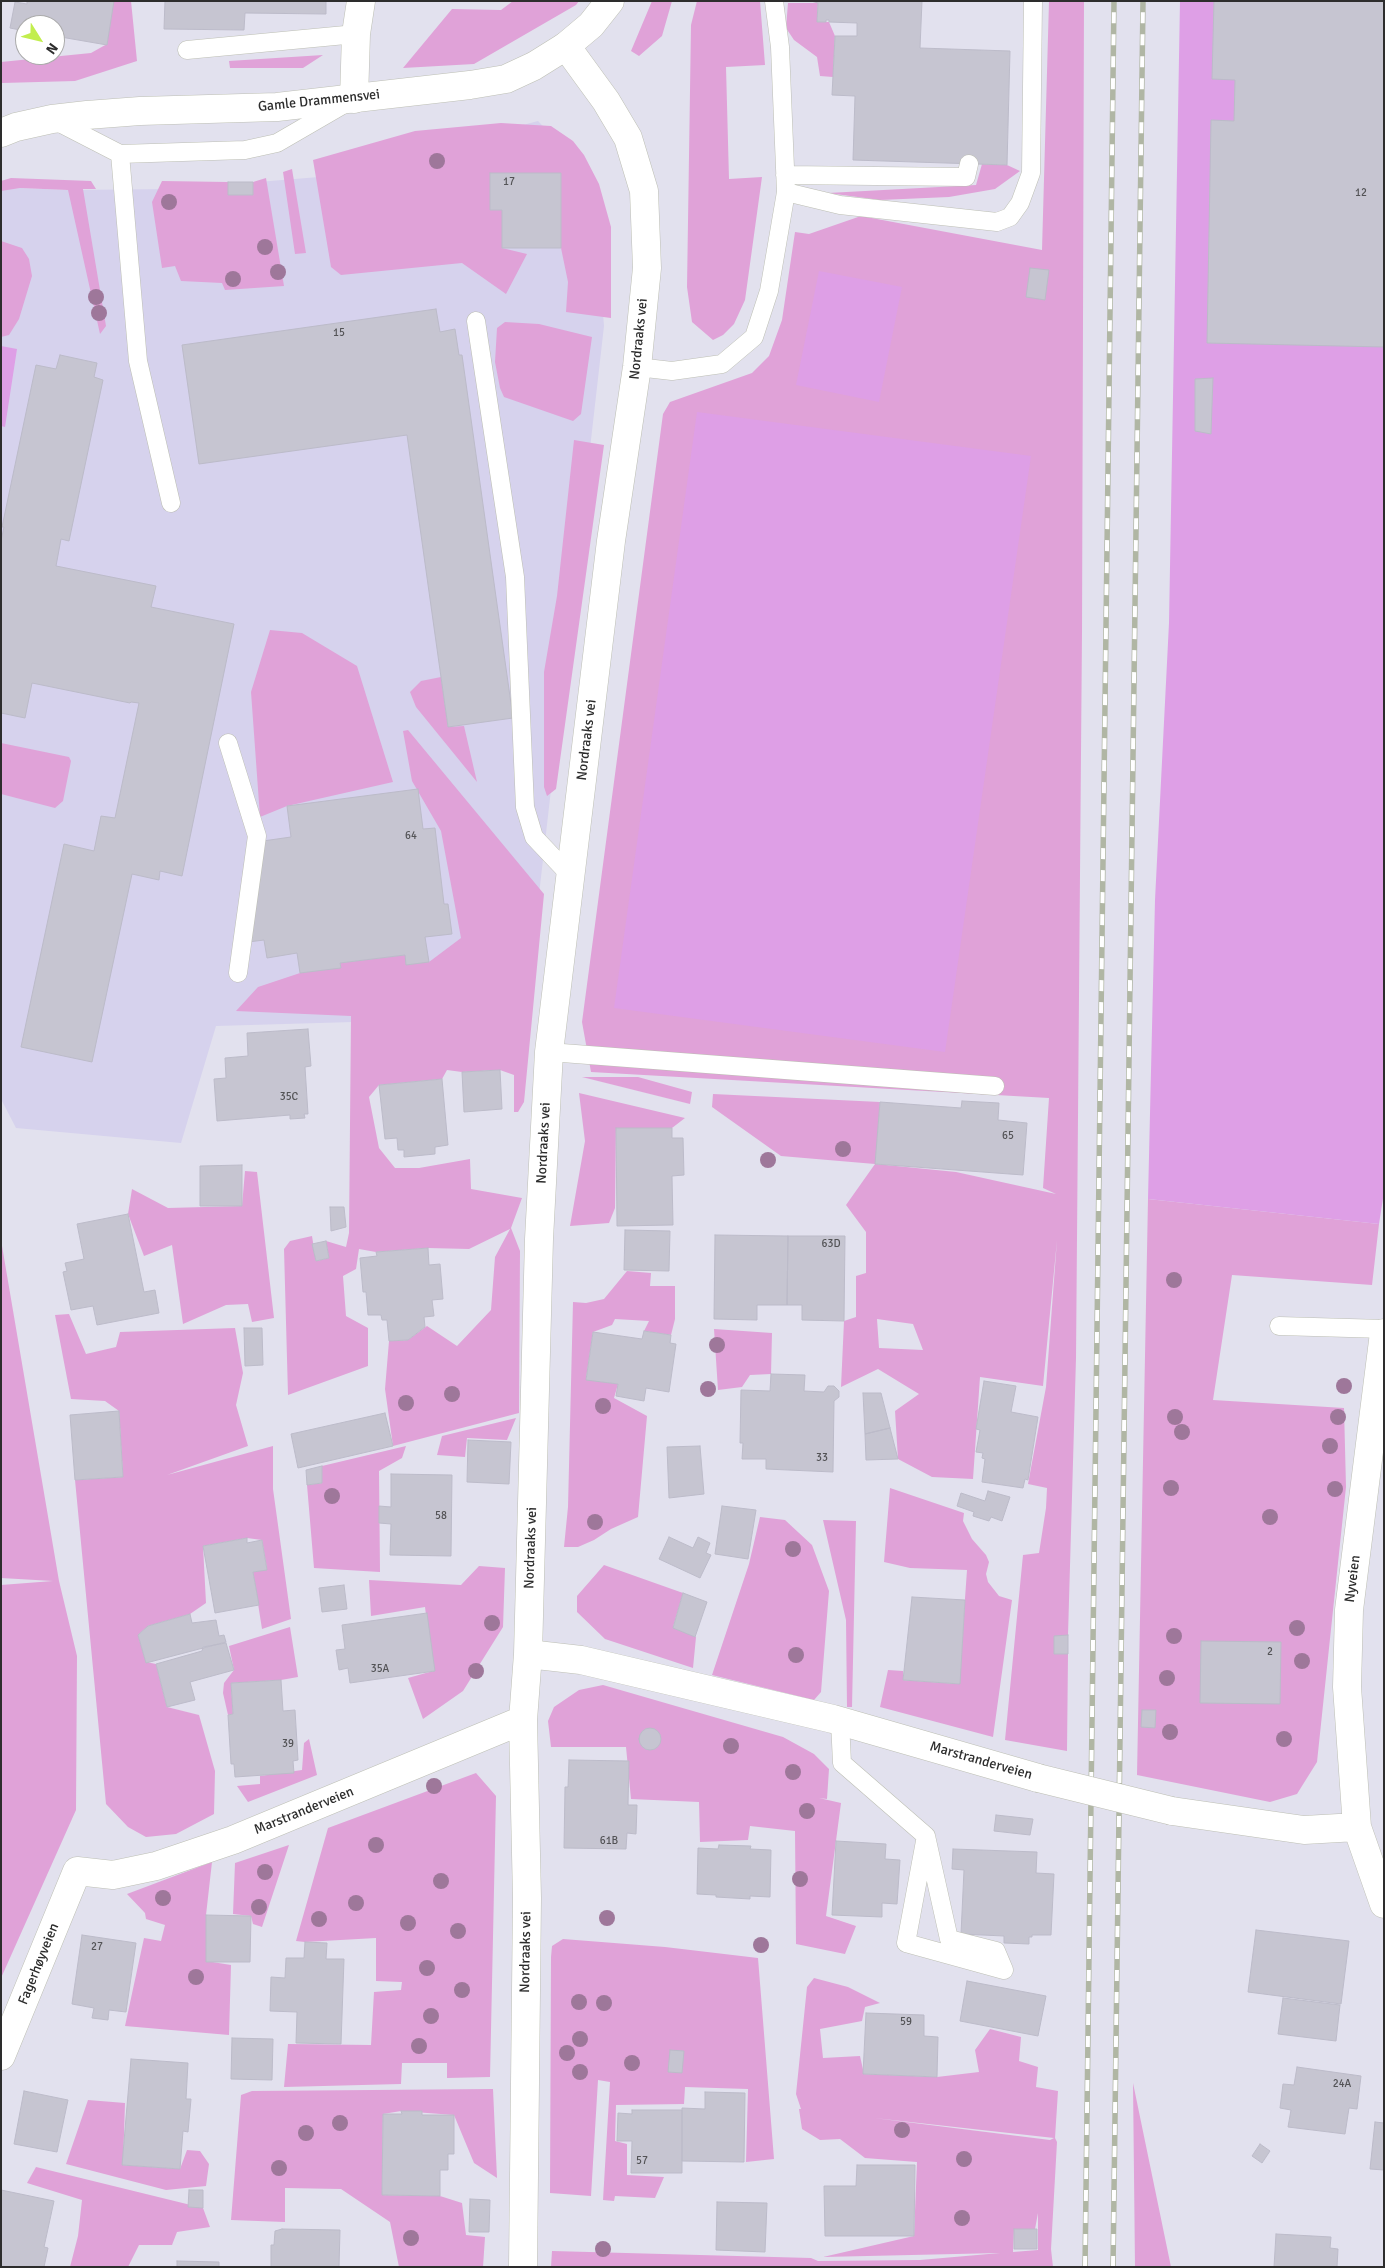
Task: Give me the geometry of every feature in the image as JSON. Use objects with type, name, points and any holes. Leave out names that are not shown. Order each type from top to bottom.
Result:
[{"type":"street","points":[[354,99],[356,34],[361,1]]},
{"type":"street","name":"Gamle Drammensvei","points":[[1,133],[16,127],[52,119],[140,111],[278,108],[470,85],[506,78],[534,66],[566,46],[591,24],[610,1]]},
{"type":"street","name":"Nordraaks vei","points":[[523,2267],[526,1898],[523,1720],[528,1654],[539,1239],[548,1052],[611,541],[637,367],[647,268],[644,191],[628,138],[606,101],[566,46]]},
{"type":"street","name":"Nyveien","points":[[1357,1827],[1348,1688],[1349,1610],[1384,1331]]},
{"type":"street","name":"Marstranderveien","points":[[528,1654],[580,1660],[840,1721],[1038,1778],[1172,1811],[1304,1830],[1357,1827]]},
{"type":"street","name":"Marstranderveien","points":[[77,1871],[113,1874],[156,1866],[232,1840],[523,1720]]},
{"type":"street","points":[[1357,1827],[1384,1904]]},
{"type":"street","name":"Fagerhøyveien","points":[[1,2056],[77,1871]]},
{"type":"lane","points":[[637,367],[672,371],[722,364],[754,337],[769,291],[785,183],[780,47],[774,1]]},
{"type":"lane","points":[[785,183],[840,205],[997,222],[1010,218],[1020,203],[1031,173],[1033,1]]},
{"type":"lane","points":[[188,50],[356,34]]},
{"type":"lane","points":[[52,119],[120,154],[245,150],[277,143],[354,99]]},
{"type":"lane","points":[[120,154],[138,361],[171,503]]},
{"type":"lane","points":[[785,183],[966,177],[969,164]]},
{"type":"lane","points":[[476,321],[515,577],[525,806],[534,836],[570,875]]},
{"type":"lane","points":[[228,744],[257,836],[238,973]]},
{"type":"lane","points":[[548,1052],[995,1086]]},
{"type":"lane","points":[[1279,1326],[1384,1331]]},
{"type":"lane","points":[[840,1721],[842,1763],[926,1836],[949,1939],[996,1951],[1004,1970],[906,1943],[926,1836]]},
{"type":"shaded area","points":[[112,1],[131,1],[137,61],[75,81],[2,83],[1,62],[15,61],[15,65],[65,65],[65,56],[91,53],[107,44]]},
{"type":"shaded area","points":[[513,1],[579,1],[576,5],[474,64],[403,68],[452,9],[501,10]]},
{"type":"shaded area","points":[[652,1],[672,1],[662,36],[639,56],[631,51]]},
{"type":"shaded area","points":[[697,1],[760,1],[765,65],[726,67],[729,179],[762,177],[745,300],[734,324],[723,335],[713,340],[692,322],[687,287],[691,25]]},
{"type":"shaded area","points":[[1049,1],[1084,1],[1082,632],[1076,1358],[1068,1635],[1054,1654],[1068,1654],[1067,1751],[1005,1740],[1023,1555],[1039,1553],[1046,1508],[1047,1488],[1028,1484],[1046,1387],[1057,1240],[1043,1386],[980,1377],[973,1479],[932,1477],[898,1459],[895,1411],[919,1394],[878,1369],[841,1387],[844,1321],[856,1317],[856,1276],[866,1273],[866,1232],[846,1205],[875,1164],[781,1156],[712,1107],[713,1094],[880,1102],[876,1164],[956,1172],[1056,1194],[1043,1188],[1049,1098],[591,1072],[582,1022],[663,414],[670,402],[752,373],[769,356],[782,320],[795,232],[809,234],[861,216],[1042,250]],"holes":[[[877,1319],[913,1324],[923,1350],[879,1348]]]},
{"type":"shaded area","points":[[1180,1],[1384,1],[1384,1192],[1379,1224],[1148,1199],[1155,900],[1169,623]]},
{"type":"shaded area","points":[[788,3],[818,3],[817,22],[829,22],[835,36],[833,77],[820,76],[817,57],[794,40],[786,28]]},
{"type":"shaded area","points":[[323,55],[303,68],[230,68],[229,61]]},
{"type":"shaded area","points":[[538,121],[592,177],[604,326],[525,1017],[216,1026],[181,1143],[16,1128],[1,1099],[1,189],[173,189],[331,176]]},
{"type":"shaded area","points":[[501,123],[551,126],[573,141],[584,155],[599,184],[611,227],[611,318],[566,312],[568,282],[561,248],[560,173],[490,173],[490,209],[502,210],[502,248],[527,254],[506,294],[462,263],[341,275],[331,267],[313,160],[415,131]]},
{"type":"shaded area","points":[[982,164],[1007,165],[1020,171],[995,189],[949,197],[880,200],[828,193],[976,185]]},
{"type":"shaded area","points":[[292,169],[306,253],[295,254],[283,172]]},
{"type":"shaded area","points":[[11,178],[91,181],[96,189],[83,189],[106,326],[100,334],[68,190],[20,188],[1,191],[1,181]]},
{"type":"shaded area","points":[[266,178],[284,286],[225,290],[222,283],[181,281],[175,266],[162,268],[152,202],[162,181],[228,182],[229,195],[253,195],[253,182]]},
{"type":"shaded area","points":[[1,241],[22,248],[29,259],[32,276],[19,319],[9,335],[1,337]]},
{"type":"shaded area","points":[[819,271],[902,287],[879,402],[796,385]]},
{"type":"shaded area","points":[[505,322],[539,324],[592,337],[581,414],[573,421],[504,397],[500,388],[495,362],[497,328]]},
{"type":"shaded area","points":[[1,346],[17,349],[5,427],[1,426]]},
{"type":"shaded area","points":[[697,412],[1031,456],[945,1052],[614,1008]]},
{"type":"shaded area","points":[[574,440],[604,445],[556,789],[547,796],[544,787],[544,672],[557,596]]},
{"type":"shaded area","points":[[270,630],[302,633],[357,666],[393,782],[287,806],[260,817],[251,692]]},
{"type":"shaded area","points":[[441,677],[448,727],[464,726],[477,782],[416,707],[410,692],[421,681]]},
{"type":"shaded area","points":[[408,730],[544,894],[524,1102],[518,1112],[514,1112],[514,1075],[500,1070],[462,1072],[447,1070],[442,1079],[379,1085],[369,1097],[379,1148],[395,1168],[419,1168],[470,1159],[471,1189],[522,1198],[511,1228],[520,1251],[519,1413],[393,1446],[385,1389],[389,1341],[408,1340],[427,1326],[457,1346],[491,1310],[495,1257],[510,1229],[469,1249],[428,1248],[376,1252],[359,1249],[356,1269],[343,1276],[346,1316],[368,1328],[368,1366],[288,1395],[284,1249],[290,1241],[312,1236],[316,1261],[329,1258],[326,1241],[346,1247],[349,1233],[351,1016],[236,1011],[258,987],[300,973],[341,967],[340,963],[405,955],[429,962],[461,938],[441,831],[412,781],[403,731]]},
{"type":"shaded area","points":[[1,743],[69,757],[71,761],[63,801],[55,808],[1,794]]},
{"type":"shaded area","points":[[582,1077],[638,1077],[692,1092],[690,1104]]},
{"type":"shaded area","points":[[579,1093],[685,1118],[672,1128],[616,1128],[615,1208],[609,1223],[570,1226],[585,1141]]},
{"type":"shaded area","points":[[245,1171],[257,1172],[274,1318],[252,1322],[248,1304],[226,1305],[183,1324],[172,1245],[144,1256],[128,1214],[132,1189],[168,1208],[242,1206]]},
{"type":"shaded area","points":[[1148,1199],[1379,1224],[1372,1285],[1232,1275],[1213,1400],[1344,1408],[1346,1487],[1317,1762],[1297,1794],[1270,1802],[1137,1775]]},
{"type":"shaded area","points":[[1,1240],[59,1581],[77,1656],[76,1810],[1,1978],[1,1585],[53,1581],[1,1578]]},
{"type":"shaded area","points":[[627,1271],[651,1273],[650,1286],[675,1286],[675,1319],[671,1335],[644,1331],[649,1321],[615,1319],[612,1325],[593,1332],[586,1379],[618,1384],[614,1398],[647,1416],[638,1517],[578,1547],[564,1547],[568,1507],[573,1302],[586,1303],[604,1299]]},
{"type":"shaded area","points":[[69,1314],[86,1354],[116,1347],[120,1332],[235,1328],[243,1373],[236,1405],[248,1446],[167,1475],[273,1446],[273,1489],[291,1619],[262,1629],[253,1572],[267,1569],[262,1540],[247,1538],[203,1546],[206,1603],[190,1614],[148,1626],[138,1635],[146,1662],[156,1664],[167,1707],[199,1715],[215,1771],[214,1814],[176,1834],[146,1837],[128,1827],[106,1804],[75,1480],[123,1477],[119,1411],[105,1401],[71,1399],[55,1315]]},
{"type":"shaded area","points":[[714,1329],[772,1333],[771,1374],[750,1375],[742,1387],[718,1390]]},
{"type":"shaded area","points":[[516,1418],[507,1440],[467,1438],[465,1457],[437,1455],[442,1436]]},
{"type":"shaded area","points":[[406,1446],[402,1458],[379,1471],[380,1572],[314,1568],[307,1485],[322,1483],[322,1466]]},
{"type":"shaded area","points":[[890,1488],[964,1513],[963,1521],[972,1539],[986,1555],[989,1562],[986,1574],[988,1582],[999,1596],[1012,1600],[993,1737],[880,1707],[888,1670],[903,1671],[903,1680],[959,1684],[967,1570],[910,1568],[884,1562]]},
{"type":"shaded area","points":[[760,1517],[785,1520],[812,1545],[829,1591],[821,1692],[814,1700],[712,1675],[749,1564]]},
{"type":"shaded area","points":[[823,1520],[856,1521],[852,1707],[847,1707],[846,1620]]},
{"type":"shaded area","points":[[604,1565],[683,1593],[673,1627],[696,1637],[693,1668],[605,1639],[577,1612],[577,1596]]},
{"type":"shaded area","points":[[479,1566],[505,1568],[503,1627],[463,1691],[423,1719],[408,1678],[433,1671],[425,1607],[371,1616],[369,1580],[461,1585]]},
{"type":"shaded area","points":[[290,1627],[298,1677],[231,1683],[233,1714],[228,1715],[223,1693],[224,1683],[234,1670],[229,1646]]},
{"type":"shaded area","points":[[603,1685],[783,1737],[814,1754],[829,1769],[827,1799],[819,1798],[841,1803],[826,1916],[856,1926],[845,1954],[796,1944],[795,1831],[750,1826],[748,1840],[700,1842],[699,1802],[631,1799],[626,1747],[551,1747],[548,1721],[554,1707],[579,1690]]},
{"type":"shaded area","points":[[309,1739],[317,1775],[248,1802],[237,1786],[260,1784],[260,1776],[302,1770],[304,1743]]},
{"type":"shaded area","points":[[476,1773],[496,1796],[490,2077],[447,2078],[447,2063],[402,2063],[401,2084],[284,2087],[288,2044],[371,2045],[374,1992],[401,1990],[402,1982],[376,1981],[376,1938],[296,1941],[328,1828]]},
{"type":"shaded area","points":[[289,1845],[262,1927],[253,1924],[251,1916],[233,1914],[235,1863]]},
{"type":"shaded area","points":[[212,1862],[206,1915],[206,1961],[231,1965],[229,2035],[125,2026],[144,1938],[161,1941],[165,1925],[146,1919],[145,1913],[127,1894]]},
{"type":"shaded area","points":[[563,1939],[665,1947],[758,1958],[774,2159],[746,2162],[748,2089],[685,2087],[684,2104],[616,2105],[615,2141],[627,2144],[627,2175],[664,2177],[655,2198],[615,2196],[614,2201],[603,2200],[610,2082],[598,2080],[591,2196],[550,2193],[551,1957],[552,1946]]},
{"type":"shaded area","points":[[814,1978],[848,1987],[880,2003],[865,2007],[862,2021],[820,2029],[823,2058],[860,2056],[864,2074],[937,2077],[979,2072],[975,2050],[990,2029],[1021,2037],[1019,2061],[1038,2067],[1036,2087],[1058,2091],[1051,2249],[1053,2267],[551,2267],[552,2251],[811,2258],[818,2261],[920,2260],[1000,2253],[823,2257],[914,2236],[917,2162],[865,2158],[840,2139],[820,2140],[802,2129],[799,2109],[801,2109],[796,2094],[807,1987]],"holes":[[[874,2118],[1054,2138],[1050,2140]],[[1038,2213],[1038,2250],[1013,2252],[1014,2230],[1035,2229]]]},
{"type":"shaded area","points":[[1133,2083],[1171,2267],[1135,2267]]},
{"type":"shaded area","points":[[493,2089],[497,2178],[474,2163],[454,2115],[401,2111],[383,2114],[382,2195],[440,2196],[462,2203],[466,2235],[485,2237],[483,2267],[399,2267],[390,2222],[341,2189],[285,2188],[285,2222],[231,2220],[241,2095],[252,2091]]},
{"type":"shaded area","points":[[88,2100],[125,2103],[123,2165],[180,2169],[187,2150],[200,2151],[209,2164],[206,2186],[166,2190],[66,2164]]},
{"type":"shaded area","points":[[36,2167],[203,2208],[210,2227],[177,2232],[172,2245],[139,2245],[128,2267],[70,2267],[78,2236],[82,2200],[27,2183]]},
{"type":"building","points":[[27,1],[114,1],[107,45],[65,38],[65,15],[15,15],[15,29],[10,28],[15,2],[27,4]]},
{"type":"building","points":[[165,1],[326,1],[326,14],[245,13],[244,30],[164,29]]},
{"type":"building","points":[[811,1],[922,1],[920,48],[1010,51],[1007,165],[853,160],[855,96],[832,95],[835,36],[857,36],[857,23],[829,22],[829,20],[817,22],[818,3]]},
{"type":"building","points":[[1214,1],[1384,1],[1384,347],[1207,343],[1211,120],[1234,121],[1235,80],[1212,79]]},
{"type":"building","points":[[490,173],[561,173],[561,248],[502,248],[502,210],[490,210]]},
{"type":"building","points":[[228,182],[253,182],[253,195],[228,195]]},
{"type":"building","points":[[1030,268],[1049,270],[1045,300],[1026,297]]},
{"type":"building","points":[[436,309],[440,332],[455,329],[459,355],[462,355],[513,718],[448,727],[407,435],[199,464],[182,345]]},
{"type":"building","points":[[60,355],[97,363],[94,377],[103,380],[69,541],[61,539],[56,566],[156,586],[151,607],[234,624],[182,876],[160,871],[159,880],[132,874],[92,1062],[21,1047],[64,844],[94,851],[101,816],[115,818],[139,703],[130,703],[32,683],[25,718],[1,713],[1,541],[4,527],[2,527],[36,365],[56,369]]},
{"type":"building","points":[[1213,378],[1211,434],[1195,431],[1195,379]]},
{"type":"building","points":[[418,789],[423,829],[435,828],[444,904],[448,904],[452,934],[425,937],[429,962],[406,965],[405,955],[340,963],[341,968],[300,973],[297,953],[267,958],[264,940],[248,942],[263,841],[291,837],[287,806]]},
{"type":"building","points":[[308,1029],[311,1066],[305,1067],[308,1114],[304,1114],[305,1118],[290,1119],[290,1115],[217,1121],[214,1079],[226,1078],[225,1058],[248,1056],[247,1033]]},
{"type":"building","points":[[500,1070],[502,1109],[464,1112],[462,1072]]},
{"type":"building","points":[[442,1079],[448,1145],[435,1147],[435,1154],[404,1157],[404,1150],[398,1150],[397,1138],[385,1139],[379,1085]]},
{"type":"building","points":[[962,1101],[999,1103],[998,1120],[1027,1123],[1023,1175],[875,1164],[880,1102],[961,1108]]},
{"type":"building","points":[[616,1128],[672,1128],[672,1138],[683,1138],[684,1175],[672,1176],[673,1225],[617,1226]]},
{"type":"building","points":[[242,1165],[242,1206],[200,1206],[200,1166]]},
{"type":"building","points":[[330,1207],[344,1207],[346,1227],[331,1231]]},
{"type":"building","points":[[128,1214],[144,1292],[155,1290],[159,1313],[97,1325],[93,1306],[71,1310],[63,1272],[67,1271],[65,1263],[84,1259],[77,1224]]},
{"type":"building","points":[[625,1230],[670,1231],[669,1271],[624,1270]]},
{"type":"building","points":[[715,1235],[788,1236],[787,1305],[757,1305],[757,1320],[714,1319]]},
{"type":"building","points":[[788,1236],[845,1236],[844,1321],[802,1320],[802,1305],[787,1305]]},
{"type":"building","points":[[326,1241],[329,1258],[316,1261],[312,1244]]},
{"type":"building","points":[[428,1248],[429,1265],[440,1264],[443,1299],[432,1300],[434,1316],[424,1317],[425,1327],[408,1340],[389,1341],[387,1320],[382,1320],[381,1315],[368,1315],[366,1292],[363,1292],[360,1258],[377,1256],[376,1252]]},
{"type":"building","points":[[244,1328],[262,1328],[263,1365],[245,1366]]},
{"type":"building","points":[[644,1331],[671,1335],[670,1343],[676,1344],[669,1392],[646,1388],[644,1401],[616,1396],[618,1384],[586,1380],[593,1332],[642,1339]]},
{"type":"building","points":[[771,1374],[805,1375],[804,1391],[824,1392],[828,1386],[834,1386],[839,1391],[839,1397],[834,1401],[833,1472],[766,1469],[766,1459],[742,1459],[743,1443],[740,1443],[741,1390],[770,1391]]},
{"type":"building","points":[[984,1381],[1016,1386],[1011,1412],[1038,1417],[1028,1480],[1025,1479],[1023,1488],[982,1482],[985,1459],[982,1458],[983,1453],[976,1452],[980,1430],[976,1429]]},
{"type":"building","points":[[863,1393],[881,1393],[890,1428],[865,1434]]},
{"type":"building","points":[[119,1411],[123,1477],[75,1480],[70,1415]]},
{"type":"building","points":[[385,1413],[393,1446],[298,1468],[291,1434]]},
{"type":"building","points":[[890,1428],[898,1459],[866,1460],[865,1434]]},
{"type":"building","points":[[468,1440],[511,1442],[509,1484],[467,1482]]},
{"type":"building","points":[[700,1446],[704,1494],[669,1498],[667,1447]]},
{"type":"building","points":[[322,1466],[322,1483],[307,1485],[306,1470]]},
{"type":"building","points":[[391,1474],[452,1475],[451,1556],[390,1555],[391,1524],[379,1523],[379,1506],[391,1507]]},
{"type":"building","points":[[988,1491],[1010,1497],[1002,1521],[991,1517],[989,1521],[973,1516],[974,1512],[957,1506],[961,1493],[985,1501]]},
{"type":"building","points":[[722,1506],[756,1510],[748,1559],[715,1554]]},
{"type":"building","points":[[669,1537],[693,1548],[698,1537],[710,1543],[706,1553],[711,1555],[700,1578],[659,1559]]},
{"type":"building","points":[[247,1538],[247,1543],[262,1540],[267,1570],[253,1572],[259,1605],[215,1613],[203,1546]]},
{"type":"building","points":[[344,1585],[347,1609],[322,1612],[319,1588]]},
{"type":"building","points":[[683,1593],[707,1602],[695,1637],[673,1628]]},
{"type":"building","points":[[912,1597],[965,1600],[960,1684],[903,1680]]},
{"type":"building","points":[[427,1613],[435,1671],[350,1683],[348,1668],[339,1670],[336,1650],[345,1649],[342,1625]]},
{"type":"building","points":[[190,1614],[192,1623],[216,1620],[219,1636],[224,1635],[226,1642],[146,1663],[138,1635],[148,1626]]},
{"type":"building","points":[[1068,1635],[1068,1654],[1054,1654],[1054,1636]]},
{"type":"building","points":[[1201,1641],[1281,1642],[1280,1704],[1200,1703]]},
{"type":"building","points":[[226,1643],[234,1670],[190,1682],[195,1700],[167,1707],[156,1664],[202,1651],[203,1647]]},
{"type":"building","points":[[281,1680],[283,1711],[295,1710],[298,1760],[293,1761],[294,1773],[235,1777],[234,1764],[231,1764],[228,1715],[233,1714],[231,1683]]},
{"type":"building","points":[[1142,1710],[1156,1710],[1155,1728],[1141,1727]]},
{"type":"building","points":[[650,1728],[658,1731],[661,1739],[658,1747],[650,1750],[642,1747],[639,1739],[642,1731]]},
{"type":"building","points":[[569,1760],[629,1761],[628,1805],[637,1805],[636,1834],[627,1833],[626,1849],[564,1848],[565,1787],[568,1787]]},
{"type":"building","points":[[996,1815],[1033,1819],[1030,1835],[994,1831]]},
{"type":"building","points":[[836,1841],[886,1844],[885,1859],[900,1860],[897,1904],[882,1903],[882,1917],[832,1915]]},
{"type":"building","points":[[719,1845],[751,1846],[750,1849],[771,1850],[770,1897],[750,1896],[750,1899],[697,1894],[698,1848],[718,1849]]},
{"type":"building","points":[[953,1849],[1037,1852],[1036,1873],[1054,1874],[1051,1935],[1032,1935],[1032,1937],[1029,1937],[1029,1944],[1004,1943],[1004,1936],[961,1934],[964,1870],[952,1869]]},
{"type":"building","points":[[206,1915],[251,1916],[250,1962],[206,1962]]},
{"type":"building","points":[[1256,1930],[1349,1941],[1341,2004],[1248,1992]]},
{"type":"building","points":[[82,1935],[136,1943],[126,2012],[109,2010],[108,2020],[92,2018],[94,2008],[72,2004]]},
{"type":"building","points":[[305,1942],[327,1943],[326,1959],[344,1959],[341,2044],[296,2043],[297,2012],[270,2011],[271,1977],[285,1978],[286,1958],[304,1958]]},
{"type":"building","points":[[967,1981],[1046,1996],[1038,2036],[960,2021]]},
{"type":"building","points":[[1283,1998],[1340,2005],[1336,2041],[1278,2034]]},
{"type":"building","points":[[866,2013],[924,2015],[924,2036],[938,2037],[937,2077],[863,2074]]},
{"type":"building","points":[[232,2038],[273,2039],[272,2080],[231,2079]]},
{"type":"building","points":[[670,2050],[684,2051],[682,2073],[668,2072]]},
{"type":"building","points":[[131,2059],[188,2063],[186,2099],[191,2099],[188,2132],[183,2131],[180,2169],[122,2165]]},
{"type":"building","points":[[1297,2067],[1361,2076],[1357,2109],[1349,2108],[1345,2134],[1288,2127],[1291,2110],[1280,2108],[1283,2084],[1294,2085]]},
{"type":"building","points":[[24,2091],[68,2100],[57,2152],[14,2144]]},
{"type":"building","points":[[705,2092],[745,2093],[744,2162],[682,2161],[682,2108],[705,2109]]},
{"type":"building","points":[[632,2110],[682,2110],[682,2173],[631,2173],[632,2141],[617,2141],[618,2113],[632,2114]]},
{"type":"building","points":[[401,2111],[422,2111],[422,2115],[454,2115],[454,2154],[448,2154],[448,2170],[440,2170],[440,2196],[382,2195],[383,2114],[402,2114]]},
{"type":"building","points":[[1375,2122],[1384,2123],[1384,2170],[1370,2169]]},
{"type":"building","points":[[1260,2144],[1270,2151],[1262,2163],[1252,2156]]},
{"type":"building","points":[[857,2165],[915,2165],[914,2236],[825,2236],[824,2186],[856,2186]]},
{"type":"building","points":[[1,2190],[54,2201],[44,2247],[48,2248],[44,2267],[1,2267]]},
{"type":"building","points":[[189,2190],[203,2190],[203,2208],[188,2207]]},
{"type":"building","points":[[470,2199],[490,2200],[489,2232],[469,2232]]},
{"type":"building","points":[[717,2202],[767,2203],[765,2252],[716,2250]]},
{"type":"building","points":[[282,2229],[340,2230],[339,2267],[271,2267],[271,2245],[274,2245],[275,2231]]},
{"type":"building","points":[[1014,2229],[1037,2229],[1037,2249],[1014,2249]]},
{"type":"building","points":[[1276,2234],[1331,2237],[1330,2248],[1338,2249],[1337,2267],[1274,2267]]},
{"type":"building","points":[[177,2261],[219,2262],[219,2267],[177,2267]]},
{"type":"railway","points":[[1085,2267],[1114,1]]},
{"type":"railway","points":[[1113,2267],[1143,1]]}]
